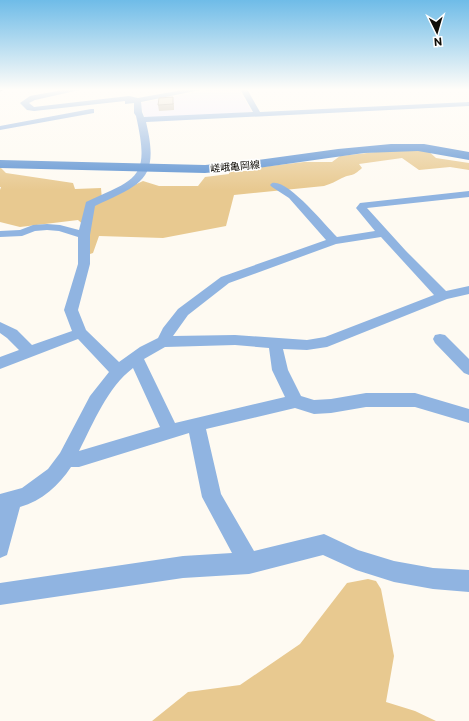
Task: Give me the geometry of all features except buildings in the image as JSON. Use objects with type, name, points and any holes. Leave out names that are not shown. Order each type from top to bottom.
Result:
[{"type":"main road","name":"嵯峨亀岡線","points":[[0,164],[144,168],[233,168],[394,148],[426,148],[469,156]]},
{"type":"street","points":[[0,128],[28,123]]},
{"type":"street","points":[[118,371],[80,333],[71,310],[84,264],[84,236],[90,204],[134,183],[144,168],[146,146],[142,123]]},
{"type":"street","points":[[275,185],[293,196],[334,242]]},
{"type":"street","points":[[443,296],[361,208],[364,205],[469,194]]},
{"type":"street","points":[[0,234],[22,233],[33,228],[47,227],[60,228],[84,236]]},
{"type":"street","points":[[163,342],[168,332],[183,312],[225,280],[290,255],[334,242],[383,233]]},
{"type":"street","points":[[0,548],[6,502],[26,496],[55,475],[66,459],[96,401],[118,371],[163,342],[235,340],[307,344],[327,342],[443,296],[469,290]]},
{"type":"street","points":[[0,327],[12,334],[29,352]]},
{"type":"street","points":[[0,363],[80,333]]},
{"type":"street","points":[[440,339],[469,369]]},
{"type":"street","points":[[275,343],[280,370],[295,401]]},
{"type":"street","points":[[136,358],[171,432]]},
{"type":"street","points":[[66,459],[79,459],[196,424],[295,401],[314,407],[331,406],[366,400],[415,400],[469,416]]},
{"type":"street","points":[[196,424],[212,497],[249,563]]},
{"type":"street","points":[[0,594],[183,567],[249,563],[324,544],[338,553],[358,562],[409,574],[457,581],[469,581]]},
{"type":"shaded area","points":[[394,150],[427,150],[436,158],[469,163],[469,170],[450,167],[419,170],[402,158],[359,164],[362,168],[356,173],[324,186],[234,195],[226,226],[163,238],[99,236],[93,253],[87,255],[89,230],[78,220],[20,227],[0,222],[0,167],[6,173],[73,183],[75,189],[101,188],[102,200],[143,181],[159,186],[198,186],[205,177],[229,174],[229,171],[251,171],[261,167],[304,162],[332,162],[340,156]]},
{"type":"shaded area","points":[[368,579],[376,581],[381,589],[394,656],[386,702],[415,711],[436,721],[152,721],[188,692],[240,685],[300,644],[347,583]]}]
